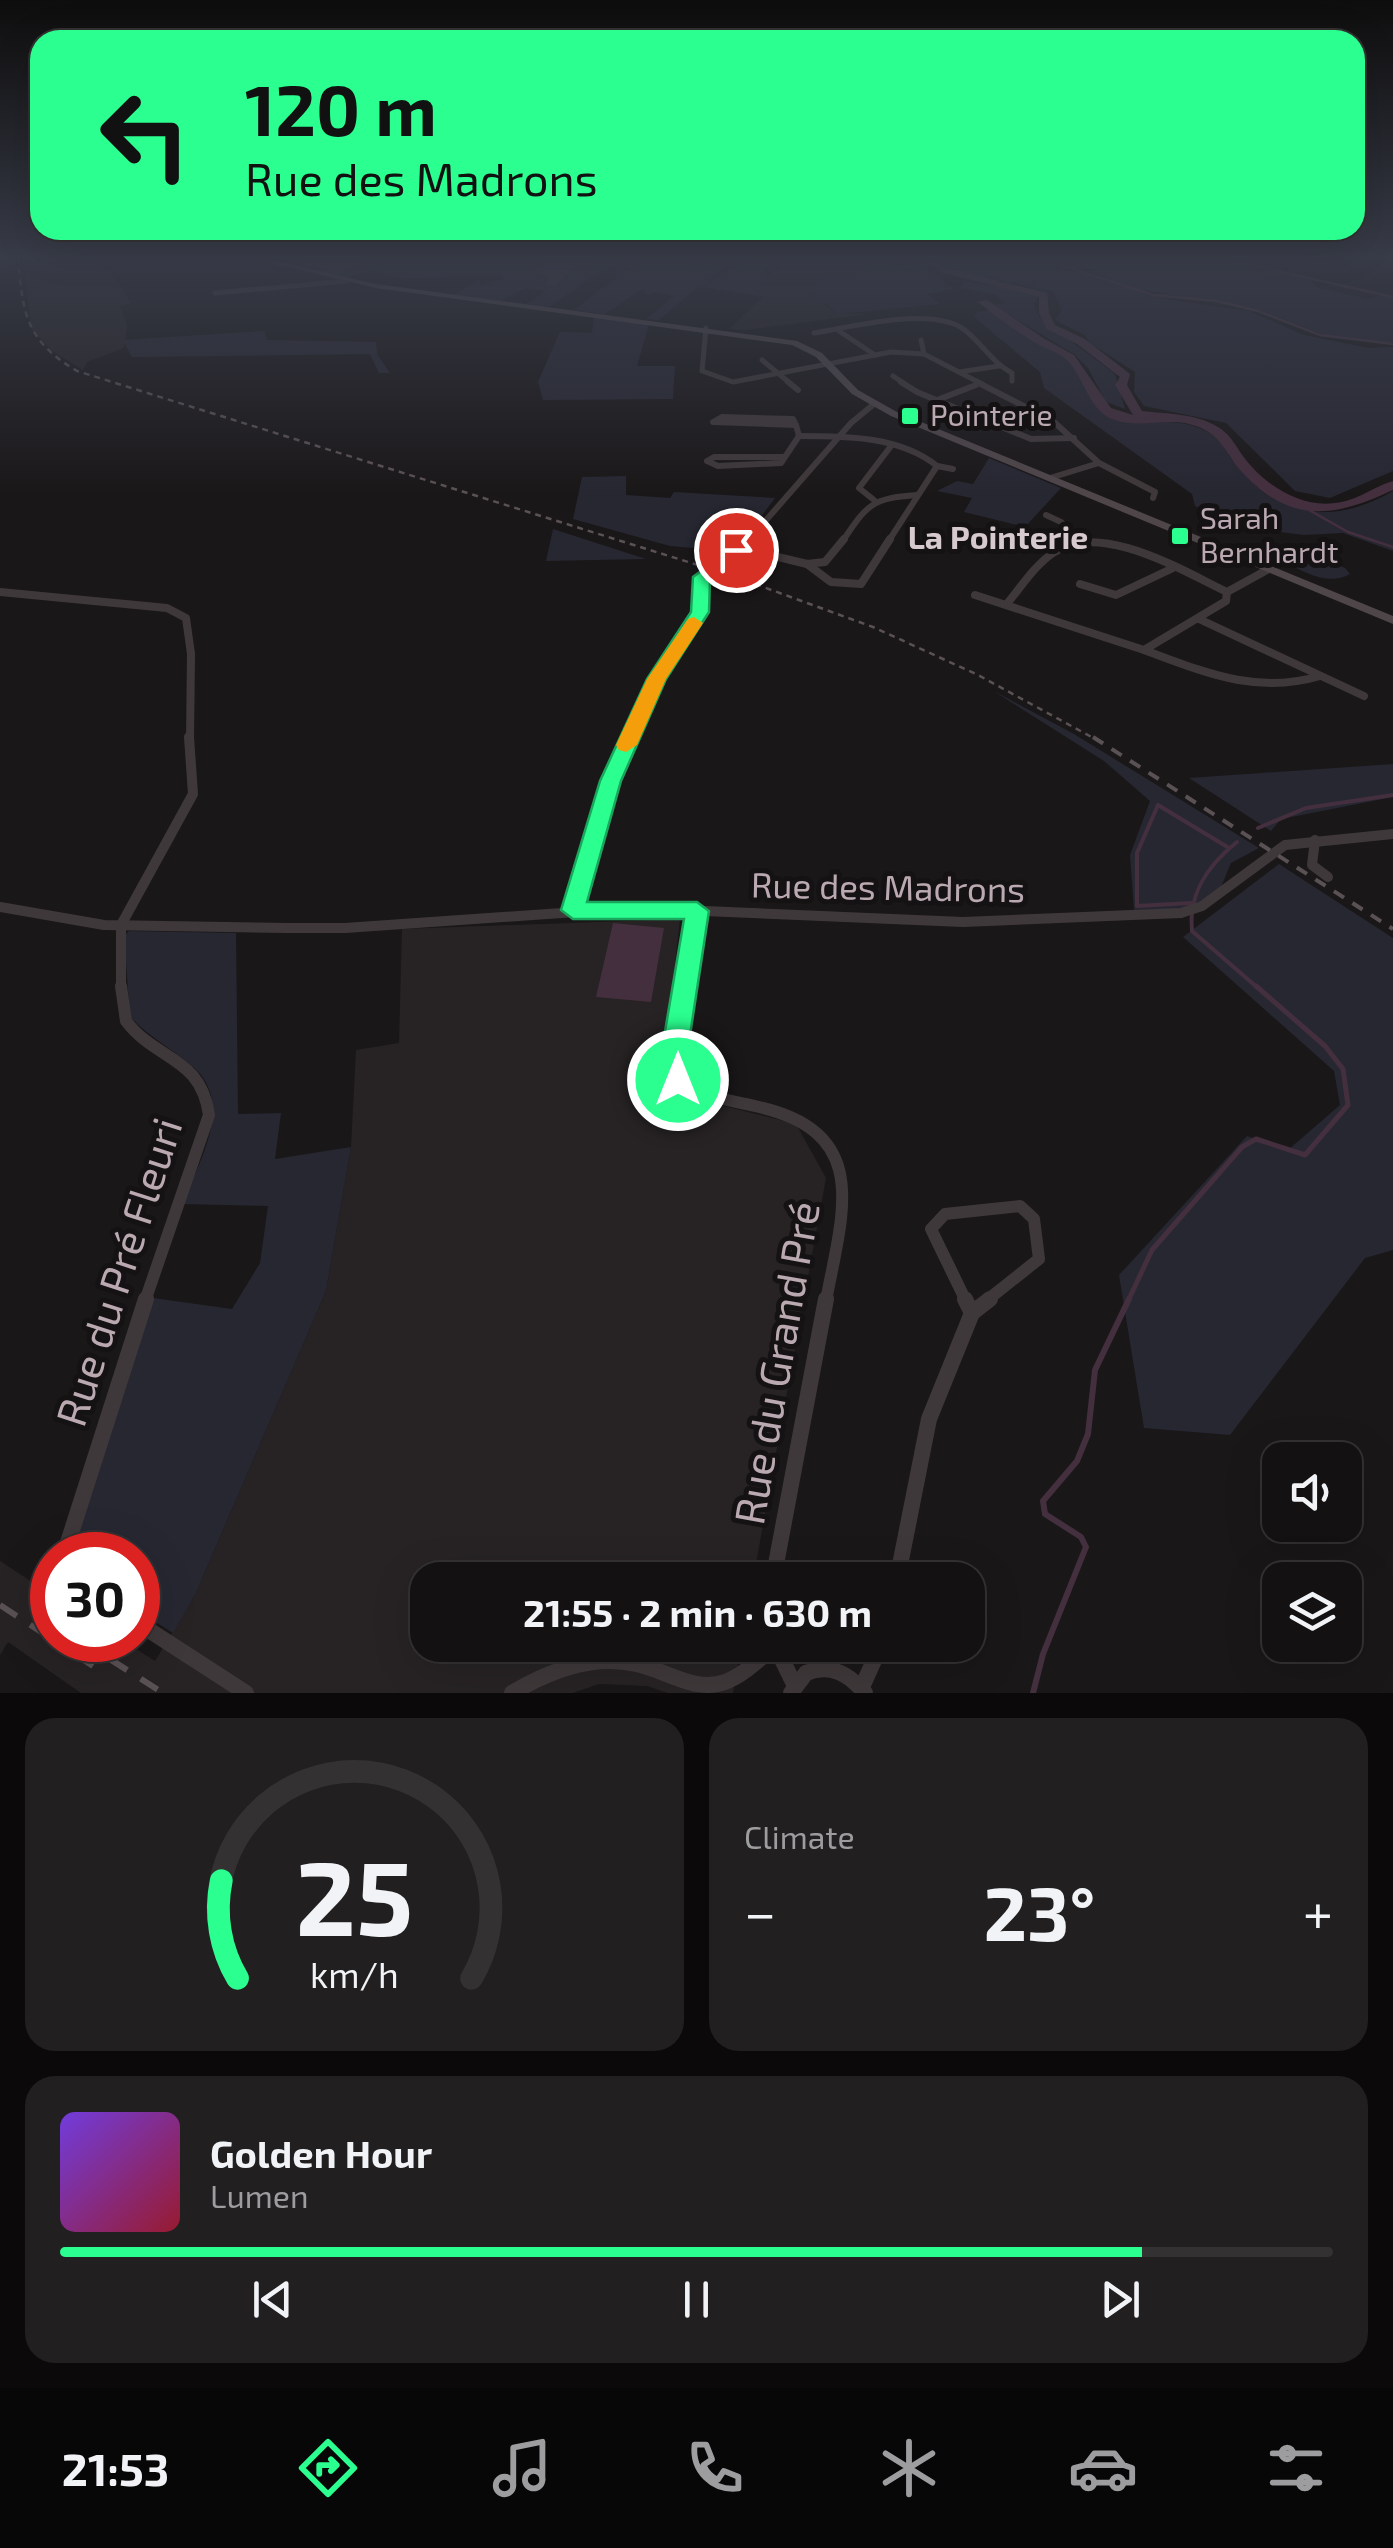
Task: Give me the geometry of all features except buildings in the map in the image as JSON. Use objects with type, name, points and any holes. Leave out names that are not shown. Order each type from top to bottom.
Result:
[{"type":"main road","points":[[753,336],[794,343],[827,362],[855,392],[874,404],[1393,620]]},
{"type":"street","points":[[705,336],[702,370],[733,382],[827,362],[875,355],[924,354],[1040,414],[1074,438],[1099,463],[1132,476],[1155,492],[1153,498]]},
{"type":"street","points":[[847,336],[875,355]]},
{"type":"street","points":[[970,336],[999,366],[1012,373],[1012,381]]},
{"type":"street","points":[[922,340],[924,354]]},
{"type":"street","points":[[762,360],[798,390]]},
{"type":"street","points":[[958,372],[999,366]]},
{"type":"street","points":[[893,376],[936,400],[1031,439],[1074,438]]},
{"type":"street","points":[[936,400],[976,384]]},
{"type":"street","points":[[573,910],[610,781],[657,679],[700,612],[700,580],[741,548],[862,412],[874,404]]},
{"type":"street","points":[[796,426],[722,424],[712,419],[794,419],[799,436]]},
{"type":"street","points":[[799,436],[881,440],[937,466],[953,468]]},
{"type":"street","points":[[784,457],[714,457],[707,461],[718,466],[781,463],[799,436]]},
{"type":"street","points":[[874,500],[858,488],[891,446]]},
{"type":"street","points":[[1050,478],[1099,463]]},
{"type":"street","points":[[807,564],[824,580],[850,586],[860,584],[937,466]]},
{"type":"street","points":[[741,548],[807,564],[829,559],[866,503],[917,495]]},
{"type":"street","points":[[1046,515],[1061,522],[1084,543]]},
{"type":"street","points":[[1006,605],[1056,550],[1084,543],[1114,543],[1226,592]]},
{"type":"street","points":[[1080,584],[1116,595],[1172,568]]},
{"type":"street","points":[[1226,592],[1266,570]]},
{"type":"street","points":[[0,592],[167,608],[186,618],[190,637],[187,715],[196,764],[195,789],[189,807],[121,925]]},
{"type":"street","points":[[1144,650],[1226,602],[1226,592]]},
{"type":"street","points":[[975,595],[1246,686],[1269,689],[1320,676]]},
{"type":"street","points":[[1199,619],[1364,696]]},
{"type":"street","name":"Rue des Madrons","points":[[0,907],[121,925],[345,928],[573,910],[963,922],[1181,913],[1202,906],[1278,848],[1315,840],[1393,834]]},
{"type":"street","points":[[1315,840],[1312,865],[1328,877]]},
{"type":"street","name":"Rue du Grand Pré","points":[[697,911],[672,1067],[678,1080],[688,1092],[707,1099],[763,1106],[800,1118],[836,1157],[844,1178],[840,1222],[776,1562]]},
{"type":"street","name":"Rue du Pré Fleuri","points":[[71,1532],[166,1235],[203,1141],[209,1115],[206,1092],[194,1073],[126,1021],[120,990],[121,925]]},
{"type":"street","points":[[901,1562],[929,1419],[972,1314],[1039,1259],[1034,1219],[1020,1206],[944,1214],[930,1228],[972,1314]]},
{"type":"street","points":[[160,1637],[246,1693]]},
{"type":"street","points":[[512,1693],[560,1669],[602,1662],[637,1664],[685,1685],[724,1683],[753,1662]]},
{"type":"street","points":[[782,1662],[793,1689]]},
{"type":"street","points":[[793,1689],[805,1672],[819,1667],[838,1670],[864,1690],[875,1662]]},
{"type":"shaded area","points":[[38,336],[126,336],[124,348],[87,362],[83,370],[52,351]]},
{"type":"shaded area","points":[[266,336],[267,340],[376,342],[377,354],[390,373],[379,373],[370,354],[132,357],[123,340]]},
{"type":"shaded area","points":[[558,336],[646,336],[637,366],[675,366],[673,399],[543,400],[538,382]]},
{"type":"shaded area","points":[[997,336],[1034,336],[1047,344],[1067,359],[1092,400],[1109,415],[1131,421],[1180,423],[1212,434],[1254,482],[1291,505],[1329,512],[1371,502],[1393,491],[1393,551],[1343,533],[1304,535],[1239,527],[1195,506],[1192,494],[1044,388],[1040,372]]},
{"type":"shaded area","points":[[1044,336],[1064,336],[1115,374],[1125,409],[1106,402],[1088,368],[1074,354]]},
{"type":"shaded area","points":[[1086,336],[1309,336],[1368,348],[1393,347],[1393,471],[1330,498],[1295,491],[1226,423],[1144,406],[1134,392],[1135,372],[1090,343]]},
{"type":"shaded area","points":[[1393,336],[1393,343],[1330,337]]},
{"type":"shaded area","points":[[989,458],[1061,488],[1025,527],[964,512],[972,498],[937,491],[957,481],[973,484]]},
{"type":"shaded area","points":[[626,476],[626,495],[670,498],[674,492],[775,498],[751,530],[727,551],[670,546],[573,519],[582,477]]},
{"type":"shaded area","points":[[553,529],[646,559],[546,561]]},
{"type":"shaded area","points":[[1288,548],[1303,550],[1345,568],[1350,574],[1321,578],[1275,557],[1275,553]]},
{"type":"shaded area","points":[[992,690],[1074,734],[1259,848],[1231,863],[1221,887],[1206,899],[1183,909],[1134,910],[1130,855],[1150,801],[1104,761]]},
{"type":"shaded area","points":[[1393,764],[1393,797],[1281,819],[1271,831],[1189,778]]},
{"type":"shaded area","points":[[1279,864],[1393,938],[1393,1250],[1365,1258],[1230,1435],[1144,1428],[1119,1275],[1247,1136],[1288,1150],[1340,1105],[1334,1071],[1183,937]]},
{"type":"shaded area","points":[[680,919],[663,1071],[675,1094],[796,1124],[826,1178],[756,1562],[410,1562],[410,1662],[738,1662],[733,1693],[668,1693],[647,1686],[599,1684],[573,1693],[81,1693],[37,1662],[160,1662],[160,1653],[195,1595],[326,1291],[351,1147],[356,1050],[399,1043],[402,929]]},
{"type":"shaded area","points":[[613,923],[664,928],[651,1002],[596,997]]},
{"type":"shaded area","points":[[129,931],[236,933],[238,1114],[281,1113],[275,1159],[351,1147],[326,1291],[195,1595],[173,1633],[160,1625],[160,1532],[78,1532],[153,1298],[232,1309],[260,1263],[268,1206],[182,1204],[210,1133],[211,1097],[205,1081],[192,1066],[130,1017],[124,936]]},
{"type":"shaded area","points":[[0,1561],[30,1581],[30,1657],[8,1642],[0,1655]]},
{"type":"waterway","points":[[1032,336],[1070,357],[1106,411],[1116,417],[1149,418]]},
{"type":"waterway","points":[[1071,336],[1126,376],[1121,385],[1138,414],[1186,420],[1213,429],[1223,436],[1253,476],[1294,502],[1310,507],[1342,507],[1393,485]]},
{"type":"waterway","points":[[1328,336],[1393,344]]},
{"type":"waterway","points":[[1302,506],[1348,532],[1393,547]]},
{"type":"waterway","points":[[1258,828],[1306,808],[1393,795]]},
{"type":"waterway","points":[[1191,903],[1137,906],[1137,853],[1158,805],[1229,848]]},
{"type":"waterway","points":[[1237,842],[1202,881],[1193,904],[1192,931],[1259,989]]},
{"type":"waterway","points":[[1128,1301],[1152,1250],[1242,1147],[1256,1139],[1305,1155],[1348,1105],[1343,1069],[1325,1046],[1256,986]]},
{"type":"waterway","points":[[1033,1693],[1043,1654],[1086,1547],[1081,1537],[1045,1514],[1043,1501],[1077,1461],[1088,1434],[1095,1370],[1129,1299]]},
{"type":"railway","points":[[37,336],[77,371],[733,576],[873,627],[978,675],[1097,740]]},
{"type":"railway","points":[[1093,737],[1393,929]]},
{"type":"railway","points":[[0,1605],[30,1625]]},
{"type":"railway","points":[[87,1662],[93,1666]]},
{"type":"railway","points":[[114,1662],[163,1693]]},
{"type":"slow traffic","points":[[626,745],[657,679],[694,623]]},
{"type":"place","name":"Pointerie","points":[[910,416]]},
{"type":"place","name":"Sarah Bernhardt","points":[[1180,536]]},
{"type":"district","name":"La Pointerie","points":[[998,538]]},
{"type":"route","points":[[678,1080],[672,1067],[697,911],[573,910],[610,781],[657,679],[700,612],[701,577],[736,550]]}]
